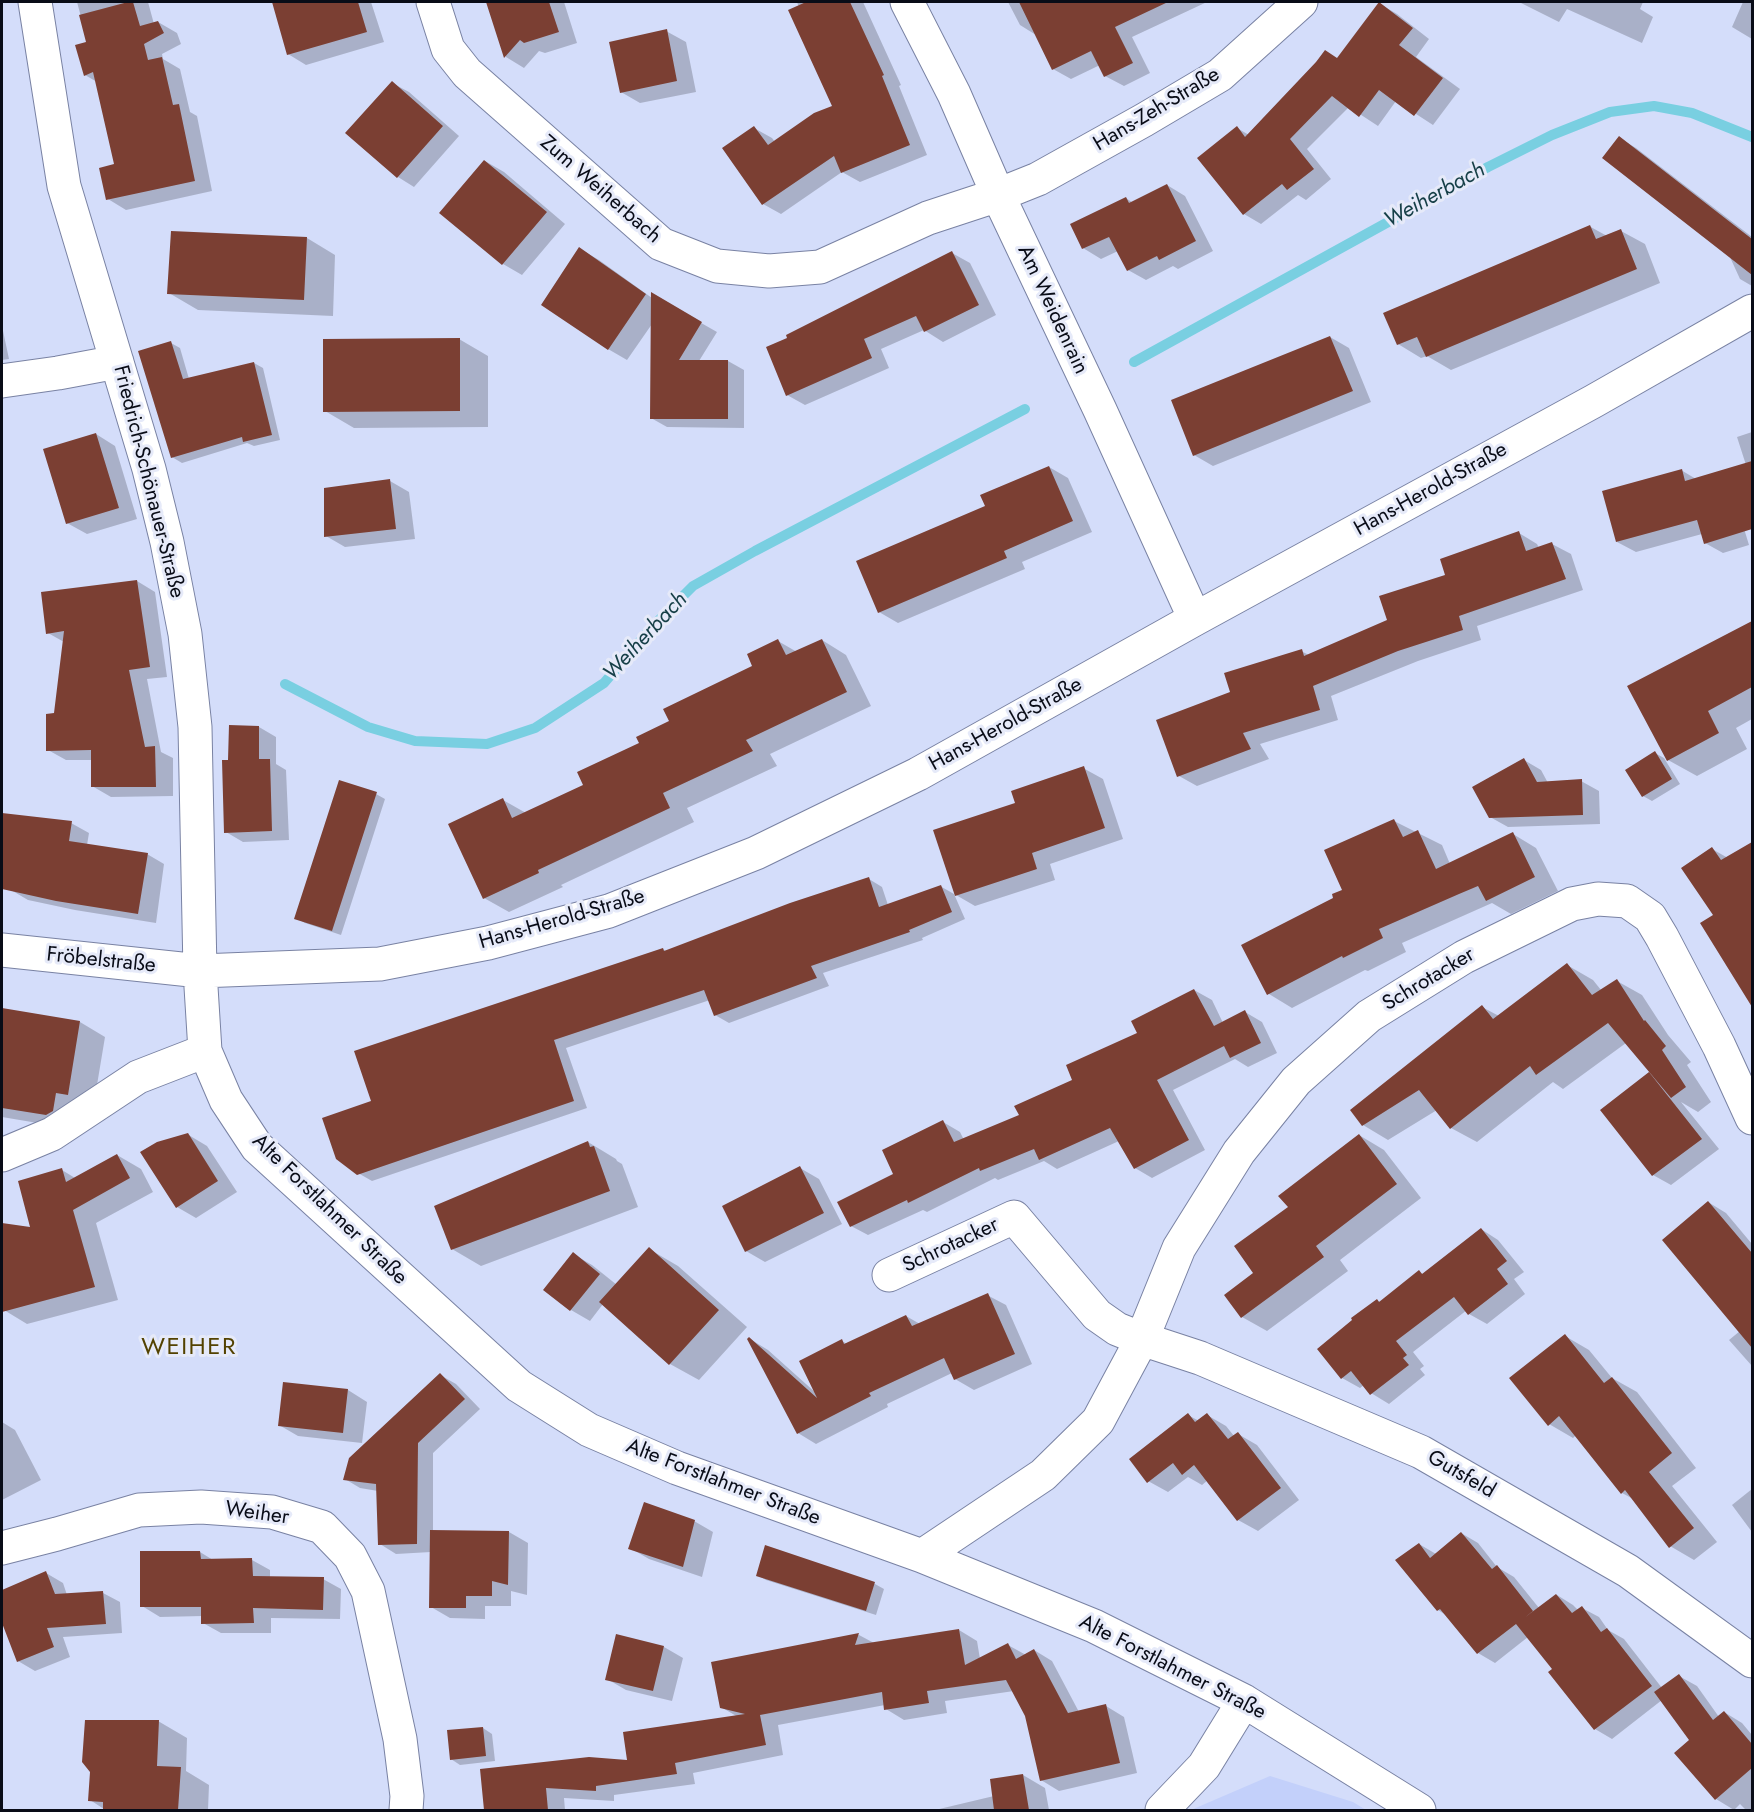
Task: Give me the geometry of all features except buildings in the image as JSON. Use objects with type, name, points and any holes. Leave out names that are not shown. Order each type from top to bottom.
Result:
[{"type":"street","name":"Friedrich-Schönauer-Straße","points":[[35,2],[64,186],[149,469],[167,543],[185,634],[195,727],[200,971]]},
{"type":"street","name":"Zum Weiherbach","points":[[433,2],[448,49],[467,73],[661,244],[717,266],[769,271],[820,267],[928,218],[998,195]]},
{"type":"street","name":"Am Weidenrain","points":[[907,2],[954,94],[998,195],[1095,399],[1195,619]]},
{"type":"street","name":"Hans-Zeh-Straße","points":[[998,195],[1038,179],[1220,75],[1301,2]]},
{"type":"street","name":"Hans-Herold-Straße","points":[[200,971],[380,964],[488,944],[609,911],[756,853],[918,774],[1195,619],[1594,401],[1752,311]]},
{"type":"street","points":[[2,381],[117,362]]},
{"type":"street","name":"Schrotacker","points":[[922,1556],[1043,1474],[1098,1421],[1142,1340],[1179,1248],[1239,1152],[1296,1081],[1370,1016],[1464,957],[1572,904],[1598,899],[1627,901],[1650,917],[1662,937],[1719,1046],[1752,1118]]},
{"type":"street","name":"Fröbelstraße","points":[[2,950],[200,971]]},
{"type":"street","name":"Alte Forstlahmer Straße","points":[[200,971],[205,1051],[226,1100],[257,1147],[519,1386],[589,1430],[676,1468],[922,1556],[1094,1626],[1244,1701],[1419,1810]]},
{"type":"street","points":[[2,1155],[52,1134],[138,1077],[205,1051]]},
{"type":"street","name":"Schrotacker","points":[[889,1275],[1014,1217],[1097,1315],[1117,1329],[1142,1340]]},
{"type":"street","name":"Gutsfeld","points":[[1142,1340],[1200,1358],[1421,1452],[1628,1571],[1752,1661]]},
{"type":"street","name":"Weiher","points":[[2,1548],[139,1510],[201,1507],[272,1512],[322,1527],[350,1556],[368,1591],[400,1738],[407,1796],[406,1810]]},
{"type":"street","points":[[1162,1810],[1204,1766],[1244,1701]]},
{"type":"shaded area","points":[[1270,1776],[1353,1802],[1366,1810],[1191,1810]]},
{"type":"waterway","name":"Weiherbach","points":[[1134,362],[1488,167],[1552,135],[1610,112],[1654,106],[1692,113],[1752,137]]},
{"type":"waterway","name":"Weiherbach","points":[[285,684],[368,727],[415,741],[487,744],[535,728],[604,683],[653,626],[693,586],[1025,409]]},
{"type":"district","name":"WEIHER","points":[[189,1348]]}]
